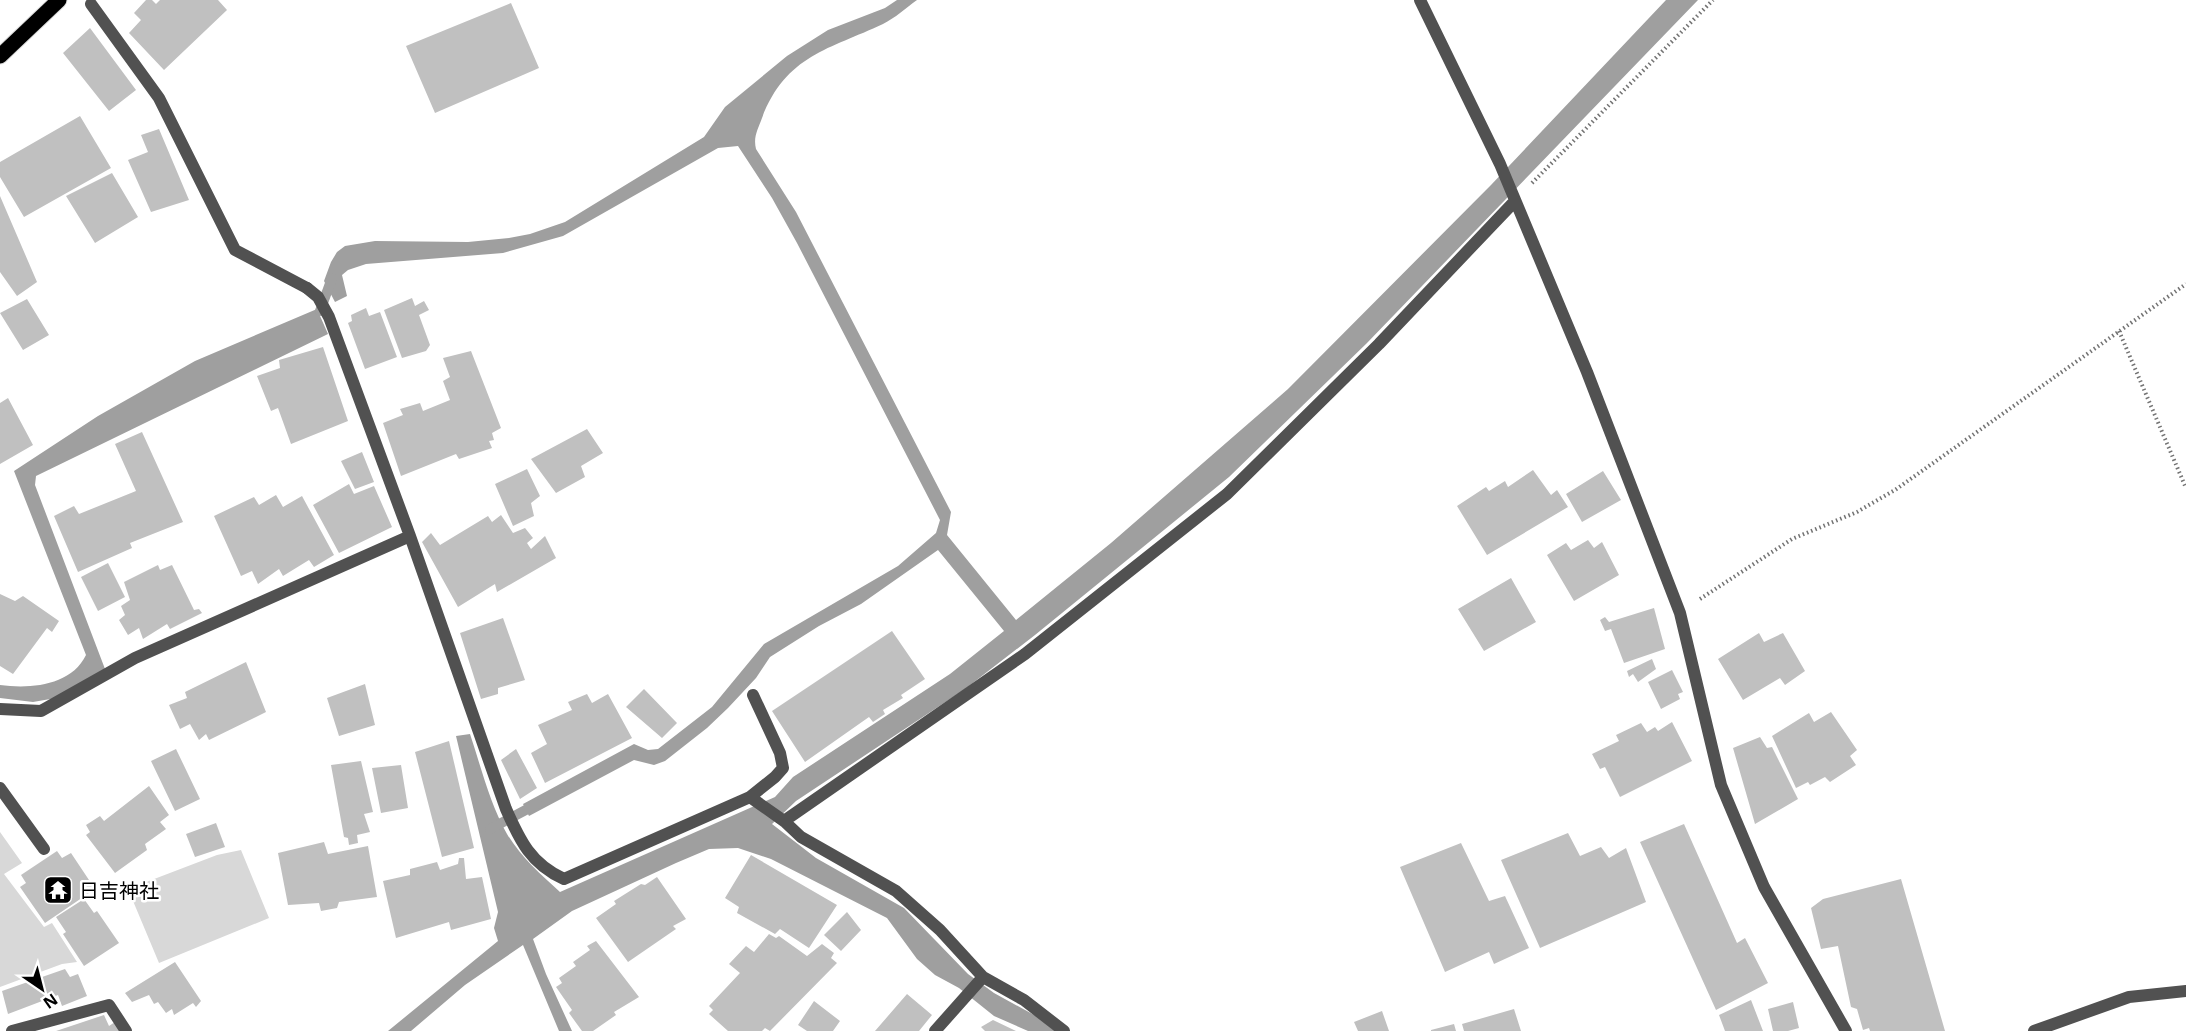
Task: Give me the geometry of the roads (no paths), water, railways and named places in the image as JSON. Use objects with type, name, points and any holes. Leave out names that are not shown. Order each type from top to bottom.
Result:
[{"type":"main road","points":[[0,56],[59,0]]},
{"type":"street","points":[[1420,0],[1500,164],[1587,372],[1680,613],[1721,785],[1764,887],[1846,1031]]},
{"type":"street","points":[[91,4],[159,98],[235,250],[307,288],[318,297],[326,311],[410,536],[506,809],[523,846],[547,871],[564,879],[751,798],[783,768],[780,753],[753,695]]},
{"type":"street","points":[[784,821],[1025,654],[1227,494],[1379,344],[1514,199]]},
{"type":"street","points":[[0,709],[41,711],[135,658],[410,536]]},
{"type":"street","points":[[0,788],[44,849]]},
{"type":"street","points":[[751,798],[784,821],[801,837],[896,891],[940,930],[984,977],[1024,1000],[1065,1031]]},
{"type":"street","points":[[935,1031],[984,977]]},
{"type":"street","points":[[2034,1031],[2129,997],[2186,991]]},
{"type":"street","points":[[12,1031],[109,1005],[126,1031]]},
{"type":"waterway","points":[[320,311],[332,278]]},
{"type":"waterway","points":[[490,829],[537,804]]},
{"type":"place","name":"日吉神社","points":[[58,890]]}]
